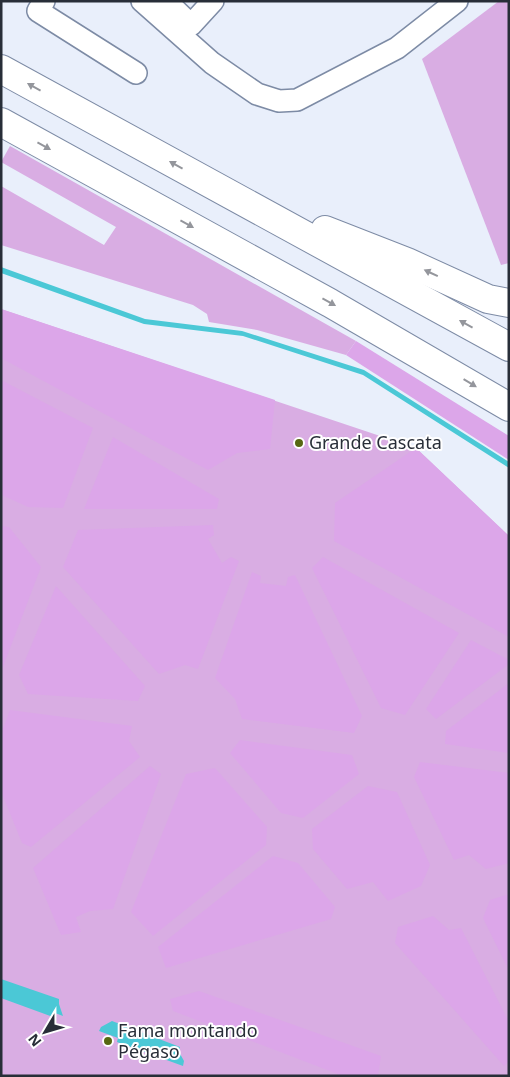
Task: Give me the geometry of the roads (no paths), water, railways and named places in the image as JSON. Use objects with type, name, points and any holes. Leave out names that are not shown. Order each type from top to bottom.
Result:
[{"type":"highway","points":[[1,69],[509,347]]},
{"type":"highway","points":[[1,122],[330,303],[509,407]]},
{"type":"highway","points":[[218,189],[407,262],[488,299],[509,303]]},
{"type":"street","points":[[44,1],[38,11],[136,73]]},
{"type":"street","points":[[142,1],[212,63],[257,94],[279,102],[297,100],[398,48],[457,1]]},
{"type":"street","points":[[166,1],[191,24],[213,1]]},
{"type":"water","points":[[1,267],[145,319],[242,331],[364,370],[509,462],[509,468],[363,375],[243,336],[144,324],[1,273]]},
{"type":"water","points":[[1,979],[59,999],[63,1016],[55,1013],[53,1017],[1,998]]},
{"type":"water","points":[[112,1021],[180,1047],[179,1052],[184,1061],[183,1066],[117,1042],[118,1038],[99,1031],[101,1027]]},
{"type":"place","name":"Grande Cascata","points":[[299,443]]},
{"type":"place","name":"Fama montando Pégaso","points":[[108,1041]]}]
